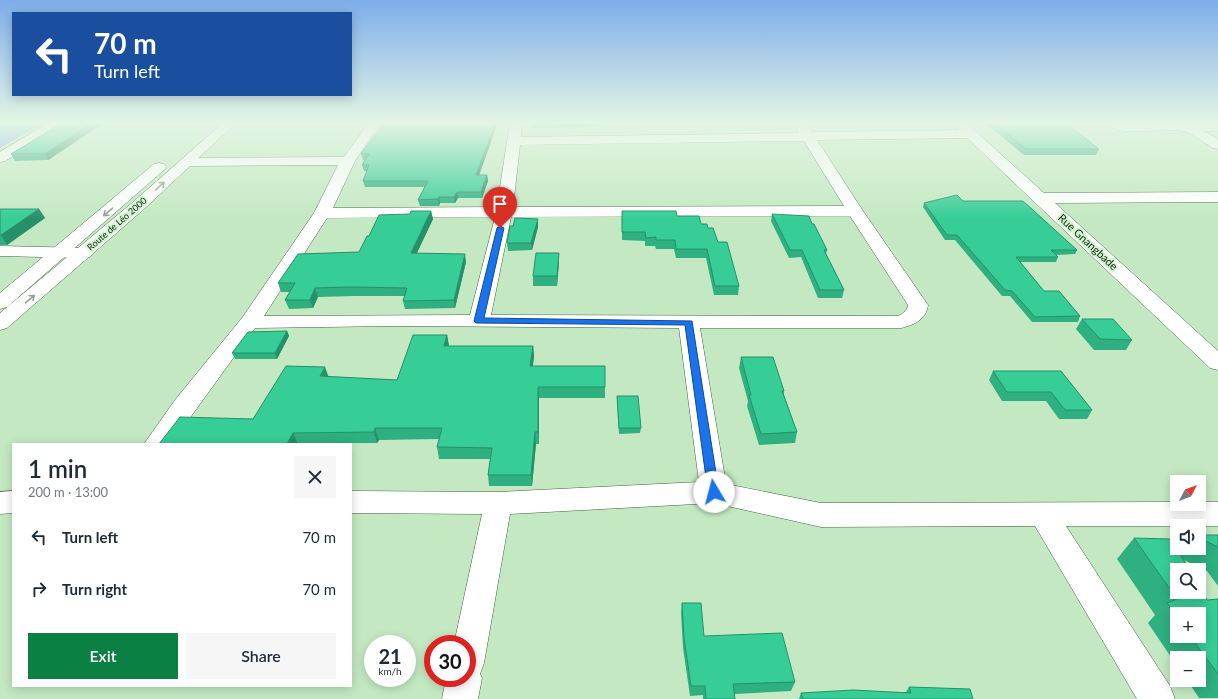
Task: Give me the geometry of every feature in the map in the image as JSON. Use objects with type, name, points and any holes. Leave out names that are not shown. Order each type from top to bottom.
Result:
[{"type":"street","name":"Route de Léo 2000","points":[[0,302],[60,253],[173,155]]},
{"type":"street","name":"Route de Léo 2000","points":[[0,324],[84,253],[195,155]]},
{"type":"street","points":[[158,443],[184,406],[249,322],[322,213],[352,155]]},
{"type":"street","points":[[479,321],[504,213],[511,155]]},
{"type":"street","points":[[249,322],[392,320],[901,322],[913,317],[917,311],[918,305],[855,211],[820,155]]},
{"type":"street","name":"Rue Gnangbade","points":[[993,155],[1218,363]]},
{"type":"street","points":[[187,162],[348,161]]},
{"type":"street","points":[[1040,198],[1218,198]]},
{"type":"street","points":[[322,213],[855,211]]},
{"type":"street","points":[[0,251],[84,253]]},
{"type":"street","points":[[689,322],[714,492]]},
{"type":"street","points":[[352,502],[498,504],[714,492],[820,515],[1218,514]]},
{"type":"street","points":[[0,503],[12,502]]},
{"type":"street","points":[[472,635],[498,504]]},
{"type":"street","points":[[1043,515],[1157,699]]},
{"type":"street","points":[[460,699],[462,687]]},
{"type":"building","points":[[369,155],[484,155],[476,175],[487,175],[481,192],[457,192],[454,197],[439,197],[438,199],[418,200],[428,181],[363,181],[369,165],[362,165]]},
{"type":"building","points":[[957,195],[963,201],[1023,201],[1077,250],[1051,250],[1058,257],[1016,257],[1044,291],[1059,291],[1080,316],[1035,317],[1012,291],[1005,290],[957,235],[947,235],[924,203]]},
{"type":"building","points":[[0,209],[39,209],[0,235]]},
{"type":"building","points":[[411,211],[431,211],[411,253],[465,254],[454,300],[403,301],[407,288],[351,287],[315,288],[310,300],[285,300],[295,283],[278,283],[298,254],[359,252],[379,215],[410,214]]},
{"type":"building","points":[[622,211],[676,211],[677,216],[699,216],[701,224],[707,224],[708,228],[713,228],[718,242],[727,242],[739,286],[715,286],[707,249],[676,249],[675,240],[656,240],[656,237],[646,238],[645,232],[622,232]]},
{"type":"building","points":[[772,214],[809,216],[827,250],[824,250],[844,290],[820,290],[802,250],[790,250]]},
{"type":"building","points":[[515,218],[538,219],[531,243],[507,243],[510,226],[513,226]]},
{"type":"building","points":[[536,253],[559,253],[557,276],[533,276]]},
{"type":"building","points":[[1082,319],[1113,319],[1132,340],[1100,339]]},
{"type":"building","points":[[287,331],[275,353],[232,353],[248,332]]},
{"type":"building","points":[[413,335],[447,335],[444,346],[533,346],[530,366],[605,366],[605,387],[538,387],[538,432],[535,432],[531,475],[488,475],[492,448],[437,447],[442,428],[375,428],[374,432],[293,433],[288,443],[160,443],[180,417],[253,419],[286,366],[325,367],[320,376],[397,380]]},
{"type":"building","points":[[741,357],[773,357],[784,391],[782,391],[797,432],[761,434],[749,395],[751,395]]},
{"type":"building","points":[[993,371],[1061,371],[1092,410],[1065,410],[1051,392],[1007,392]]},
{"type":"building","points":[[617,396],[638,396],[641,428],[619,428]]},
{"type":"building","points":[[1206,535],[1218,535],[1218,547],[1206,541]]},
{"type":"building","points":[[1134,538],[1170,539],[1170,555],[1180,555],[1185,563],[1170,563],[1170,589]]},
{"type":"building","points":[[1177,599],[1218,599],[1218,674],[1206,658],[1206,651],[1201,651],[1195,643],[1206,643],[1206,607],[1170,608],[1167,603]]},
{"type":"building","points":[[682,603],[701,603],[704,636],[782,633],[795,682],[733,684],[735,699],[706,699],[705,686],[691,686],[684,638]]},
{"type":"building","points":[[909,687],[970,689],[973,699],[803,699],[801,693],[853,690],[911,693]]},
{"type":"route","points":[[500,228],[479,321],[689,322],[714,492]]}]
